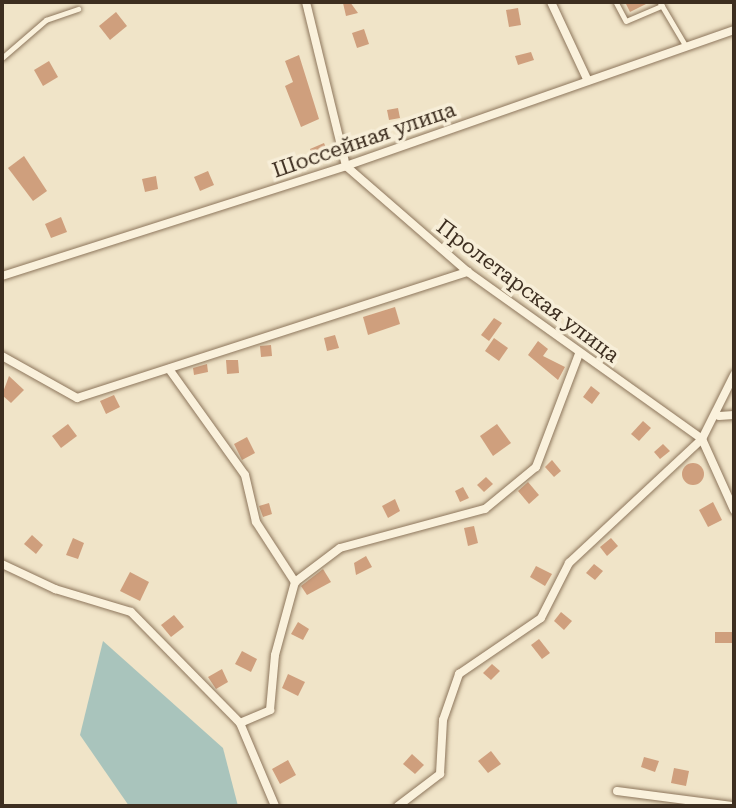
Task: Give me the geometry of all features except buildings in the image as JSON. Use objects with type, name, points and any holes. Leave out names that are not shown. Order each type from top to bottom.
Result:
[{"type":"street","points":[[306,2],[346,166]]},
{"type":"street","points":[[551,2],[587,79]]},
{"type":"street","name":"Шоссейная улица","points":[[2,276],[346,166],[587,79],[688,50],[734,30]]},
{"type":"street","name":"Пролетарская улица","points":[[346,166],[468,272],[579,354],[702,439]]},
{"type":"street","points":[[2,356],[77,398],[468,272]]},
{"type":"street","points":[[240,723],[270,710],[275,655],[295,582],[340,548],[485,509],[536,467],[579,354]]},
{"type":"street","points":[[169,369],[245,475],[256,522],[295,582]]},
{"type":"street","points":[[398,806],[440,774],[443,720],[459,674],[541,618],[569,563],[702,439],[719,416],[734,375]]},
{"type":"street","points":[[719,416],[734,415]]},
{"type":"street","points":[[702,439],[734,510]]},
{"type":"street","points":[[2,564],[55,589],[131,612],[240,723],[275,806]]},
{"type":"street","points":[[617,791],[732,806]]},
{"type":"lane","points":[[616,2],[626,21],[661,4],[688,50]]},
{"type":"lane","points":[[2,58],[46,20],[78,9]]},
{"type":"water","points":[[103,641],[223,748],[238,806],[129,806],[80,735]]}]
